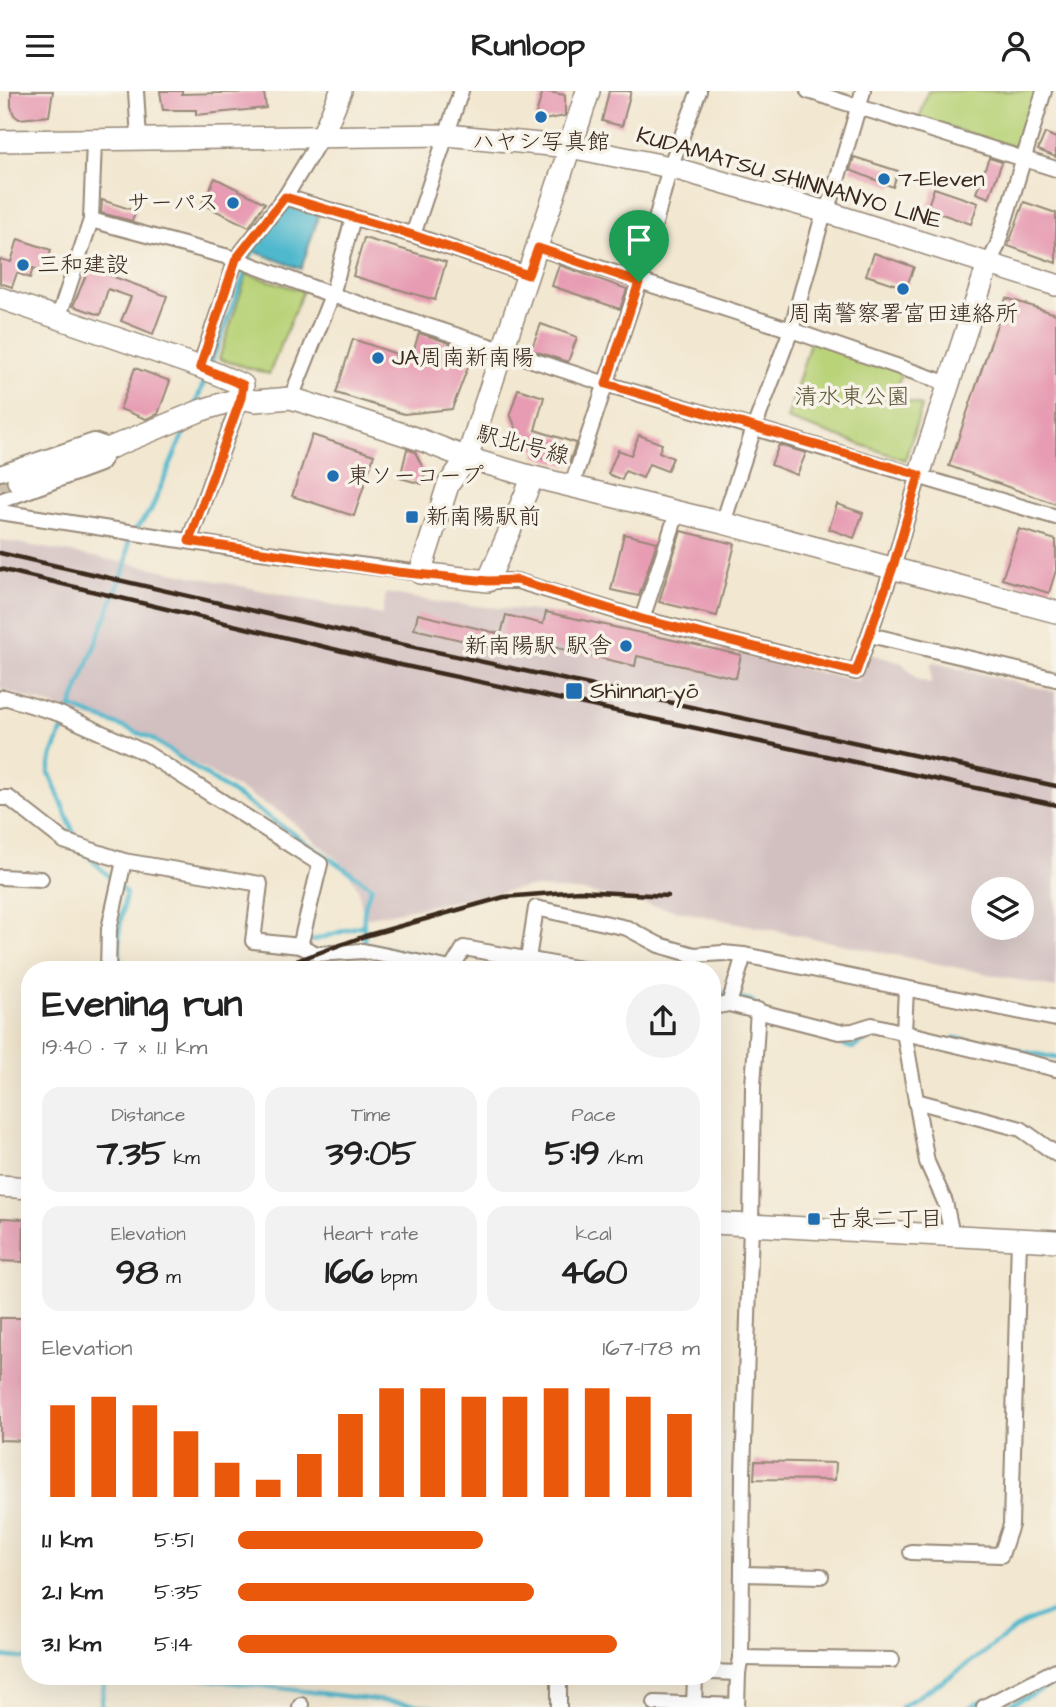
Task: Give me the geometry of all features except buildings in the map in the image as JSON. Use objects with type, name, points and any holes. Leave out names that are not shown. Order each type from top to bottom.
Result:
[{"type":"main road","points":[[323,137],[341,91]]},
{"type":"main road","points":[[533,477],[488,581],[420,573],[449,485],[467,458],[588,91]]},
{"type":"main road","name":"KUDAMATSU SHINNANYO LINE","points":[[0,141],[447,135],[570,147],[670,167],[826,212],[1056,285]]},
{"type":"main road","points":[[919,475],[988,264]]},
{"type":"main road","points":[[0,298],[200,367],[243,385],[241,398]]},
{"type":"main road","name":"駅北1号線","points":[[9,477],[112,447],[202,410],[241,398],[256,401],[291,398],[421,440],[467,458],[533,477],[723,523],[1056,612]]},
{"type":"main road","points":[[0,1186],[21,1187]]},
{"type":"main road","points":[[721,1223],[1056,1241]]},
{"type":"street","points":[[136,91],[139,139]]},
{"type":"street","points":[[413,235],[461,91]]},
{"type":"street","points":[[572,485],[639,282],[670,167],[699,91]]},
{"type":"street","points":[[808,91],[1056,169]]},
{"type":"street","points":[[723,523],[754,428],[791,330],[863,91]]},
{"type":"street","points":[[988,264],[997,247],[1044,91]]},
{"type":"street","points":[[200,367],[236,259],[285,197],[323,137]]},
{"type":"street","points":[[58,319],[91,220],[94,141]]},
{"type":"street","points":[[285,197],[413,235],[528,275]]},
{"type":"street","points":[[291,398],[332,295],[354,218]]},
{"type":"street","points":[[91,220],[236,259],[332,295],[606,384],[1056,517]]},
{"type":"street","points":[[538,248],[948,384]]},
{"type":"street","points":[[189,541],[241,398]]},
{"type":"street","points":[[0,501],[100,464],[112,447]]},
{"type":"street","points":[[488,581],[517,580],[642,619],[856,672],[893,567],[919,475]]},
{"type":"street","points":[[0,512],[420,573]]},
{"type":"street","points":[[642,619],[677,513]]},
{"type":"street","points":[[870,635],[1056,679]]},
{"type":"street","points":[[0,700],[4,697],[60,714],[146,753],[320,864],[300,946]]},
{"type":"street","points":[[0,798],[9,798],[64,841],[124,861],[260,884],[253,941],[300,946],[317,954],[363,951],[412,961]]},
{"type":"street","points":[[108,961],[109,929],[124,861]]},
{"type":"street","points":[[0,877],[41,879]]},
{"type":"street","points":[[528,959],[536,908],[627,929],[659,945],[694,955],[744,955],[1056,1019]]},
{"type":"street","points":[[456,961],[464,948],[539,961]]},
{"type":"street","points":[[729,1004],[744,955]]},
{"type":"street","points":[[905,989],[904,1032],[927,1162],[945,1202],[952,1235]]},
{"type":"street","points":[[721,1005],[729,1004],[758,1010],[839,1032],[872,1025],[1056,1069]]},
{"type":"street","points":[[655,1703],[737,1707],[743,1574],[753,1086],[758,1010]]},
{"type":"street","points":[[916,1101],[1021,1129],[1056,1154]]},
{"type":"street","points":[[911,1552],[1000,1555],[1011,1525],[1019,1238]]},
{"type":"street","points":[[743,1574],[821,1576]]},
{"type":"street","points":[[721,1670],[740,1665],[892,1660]]},
{"type":"street","points":[[984,1707],[1056,1670]]},
{"type":"street","points":[[559,1685],[559,1707]]},
{"type":"street","points":[[694,1705],[695,1685]]},
{"type":"shaded area","points":[[0,540],[382,615],[386,593],[442,603],[546,612],[858,681],[866,653],[902,663],[918,680],[931,683],[931,662],[1056,692],[1056,988],[586,892],[529,887],[364,918],[358,889],[345,866],[283,814],[146,736],[0,689]]},
{"type":"green space","points":[[928,91],[1040,91],[1022,149],[919,119]]},
{"type":"green space","points":[[247,274],[303,291],[269,374],[219,359]]},
{"type":"green space","name":"清水東公園","points":[[811,339],[903,370],[894,396],[922,406],[905,460],[787,419]]},
{"type":"water","points":[[286,206],[319,215],[301,269],[253,251]]},
{"type":"waterway","points":[[299,187],[319,159]]},
{"type":"waterway","points":[[210,366],[253,251],[279,216]]},
{"type":"waterway","points":[[195,405],[206,377]]},
{"type":"waterway","points":[[77,841],[49,772],[52,756],[126,565],[129,538],[151,510],[188,423]]},
{"type":"waterway","points":[[72,707],[151,738],[372,887],[364,914],[365,944],[446,961],[455,952]]},
{"type":"waterway","points":[[86,854],[126,893],[119,931],[120,961]]},
{"type":"waterway","points":[[311,941],[363,925]]},
{"type":"waterway","points":[[721,994],[752,1001],[756,1006]]},
{"type":"waterway","points":[[763,1016],[766,1021],[821,1036],[852,1048],[873,1036],[901,1036]]},
{"type":"waterway","points":[[954,1038],[1056,1058]]},
{"type":"waterway","points":[[901,1707],[954,1674],[1022,1624],[1056,1610]]},
{"type":"waterway","points":[[0,1656],[21,1658]]},
{"type":"waterway","points":[[1005,1707],[1056,1683]]},
{"type":"waterway","points":[[101,1707],[104,1685]]},
{"type":"waterway","points":[[253,1685],[434,1707]]},
{"type":"waterway","points":[[970,1707],[983,1700]]},
{"type":"tunnel","points":[[0,489],[18,481]]},
{"type":"railway","points":[[0,553],[377,639],[1056,786]]},
{"type":"railway","points":[[0,569],[396,664],[1056,805]]},
{"type":"railway","points":[[296,961],[365,936],[504,897],[579,891],[668,896]]},
{"type":"place","name":"ハヤシ写真館","points":[[541,117]]},
{"type":"place","name":"7-Eleven","points":[[884,179]]},
{"type":"place","name":"サーパス","points":[[233,203]]},
{"type":"place","name":"三和建設","points":[[23,265]]},
{"type":"place","name":"周南警察署富田連絡所","points":[[903,289]]},
{"type":"place","name":"JA周南新南陽","points":[[378,358]]},
{"type":"place","name":"東ソーコープ","points":[[333,476]]},
{"type":"place","name":"新南陽駅前","points":[[412,517]]},
{"type":"place","name":"新南陽駅 駅舎","points":[[626,646]]},
{"type":"place","name":"Shinnan-yō","points":[[574,691]]},
{"type":"place","name":"古泉二丁目","points":[[814,1219]]},
{"type":"route","points":[[285,197],[413,235],[528,275],[538,248],[639,282],[606,384],[919,475],[893,567],[856,672],[642,619],[517,580],[488,581],[397,572],[189,541],[241,398],[243,385],[200,367],[236,259],[285,197]]}]
